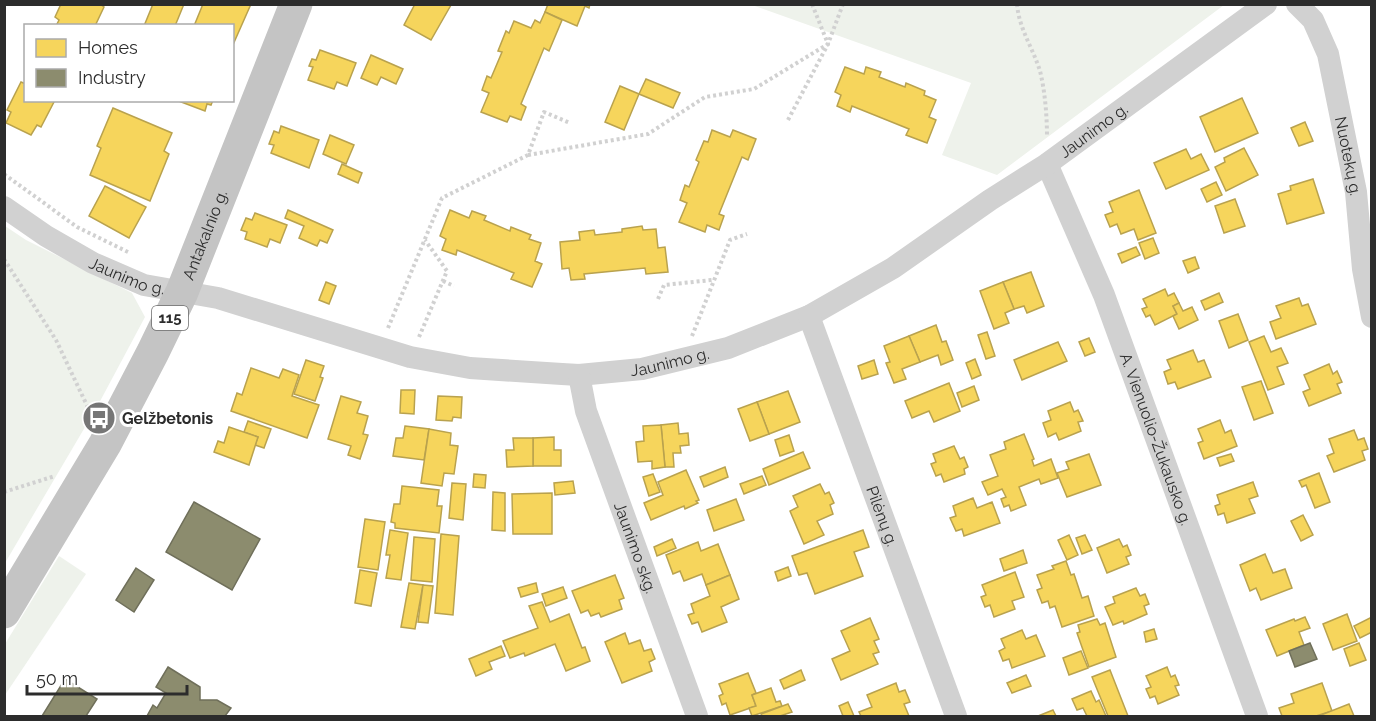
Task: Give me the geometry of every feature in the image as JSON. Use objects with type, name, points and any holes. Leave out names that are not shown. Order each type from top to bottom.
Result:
[{"type":"main road","name":"Antakalnio g.","points":[[4,612],[100,454],[182,292],[296,4]]},
{"type":"street","name":"Jaunimo g.","points":[[4,207],[46,236],[93,263],[144,285],[218,298],[410,357],[470,368],[579,375],[642,369],[728,348],[809,316],[893,268],[990,200],[1047,164],[1266,4]]},
{"type":"street","name":"Nuotekų g.","points":[[1297,4],[1313,20],[1328,54],[1356,192],[1363,269],[1371,317]]},
{"type":"street","name":"A. Vienuolio-Žukausko g.","points":[[1047,164],[1104,295],[1257,717]]},
{"type":"street","name":"Pilėnų g.","points":[[809,316],[956,717]]},
{"type":"street","name":"Jaunimo skg.","points":[[579,375],[586,411],[697,717]]},
{"type":"path","points":[[812,4],[828,44]]},
{"type":"path","points":[[788,120],[828,44],[843,4]]},
{"type":"path","points":[[1017,4],[1018,21],[1040,72],[1047,122],[1047,164]]},
{"type":"path","points":[[380,348],[442,198],[528,155],[648,134],[705,97],[754,89],[828,44]]},
{"type":"path","points":[[528,155],[544,112],[570,123]]},
{"type":"path","points":[[4,174],[77,226],[133,255]]},
{"type":"path","points":[[683,359],[712,280],[730,240],[747,234]]},
{"type":"path","points":[[410,357],[447,271],[425,240]]},
{"type":"path","points":[[4,259],[56,340],[100,454],[4,492]]},
{"type":"path","points":[[443,280],[454,286]]},
{"type":"path","points":[[658,299],[664,285],[712,280]]},
{"type":"shaded area","points":[[1224,4],[997,175],[942,155],[971,83],[752,5]]},
{"type":"shaded area","points":[[5,226],[26,240],[132,293],[145,317],[98,405],[5,563]]},
{"type":"shaded area","points":[[59,556],[86,574],[5,695],[5,644]]},
{"type":"building: Homes","points":[[61,4],[100,4],[104,7],[96,24],[57,24],[59,20],[55,17]]},
{"type":"building: Homes","points":[[153,4],[184,4],[176,24],[145,24]]},
{"type":"building: Homes","points":[[203,4],[251,4],[234,42],[234,24],[195,24]]},
{"type":"building: Homes","points":[[415,4],[451,5],[431,40],[404,25]]},
{"type":"building: Homes","points":[[548,4],[590,4],[589,8],[585,6],[577,26],[545,12]]},
{"type":"building: Homes","points":[[545,12],[562,20],[549,51],[544,48],[521,104],[526,107],[521,120],[510,116],[507,122],[481,112],[489,93],[482,90],[487,76],[491,78],[502,52],[498,51],[506,31],[509,33],[514,21],[531,28],[535,20],[540,23]]},
{"type":"building: Homes","points":[[320,50],[356,63],[347,86],[337,82],[334,89],[308,80],[313,67],[309,66],[312,59],[316,60]]},
{"type":"building: Homes","points":[[371,55],[403,69],[396,84],[381,77],[377,85],[361,78]]},
{"type":"building: Homes","points":[[845,67],[864,74],[866,67],[881,72],[879,77],[905,87],[906,83],[925,91],[924,95],[936,100],[929,117],[936,120],[927,143],[906,135],[909,129],[852,106],[850,112],[837,106],[841,95],[835,92]]},
{"type":"building: Homes","points":[[646,79],[680,93],[673,108],[639,94]]},
{"type":"building: Homes","points":[[21,82],[24,83],[24,102],[54,102],[41,127],[37,125],[31,135],[6,123],[11,112],[7,110]]},
{"type":"building: Homes","points":[[620,86],[639,94],[624,130],[605,122]]},
{"type":"building: Homes","points":[[1242,98],[1258,133],[1215,152],[1200,117]]},
{"type":"building: Homes","points":[[181,102],[212,102],[211,105],[207,104],[205,111]]},
{"type":"building: Homes","points":[[113,108],[172,133],[164,151],[169,154],[150,201],[90,175],[101,148],[97,146]]},
{"type":"building: Homes","points":[[1305,122],[1313,141],[1299,146],[1291,128]]},
{"type":"building: Homes","points":[[281,126],[319,140],[309,168],[271,153],[274,145],[269,144],[274,131],[279,133]]},
{"type":"building: Homes","points":[[712,130],[730,137],[733,130],[756,139],[748,160],[742,157],[719,214],[724,216],[719,230],[707,225],[705,232],[679,222],[687,203],[680,200],[685,185],[689,187],[699,162],[696,160],[704,141],[708,142]]},
{"type":"building: Homes","points":[[330,135],[354,145],[346,164],[323,154]]},
{"type":"building: Homes","points":[[1244,148],[1258,175],[1226,191],[1215,167],[1225,162],[1224,158]]},
{"type":"building: Homes","points":[[1186,149],[1191,159],[1201,154],[1209,170],[1166,189],[1154,163]]},
{"type":"building: Homes","points":[[342,164],[362,173],[358,183],[338,174]]},
{"type":"building: Homes","points":[[1313,179],[1324,213],[1287,224],[1278,194],[1291,190],[1290,186]]},
{"type":"building: Homes","points":[[1216,182],[1222,195],[1207,202],[1201,189]]},
{"type":"building: Homes","points":[[105,186],[146,207],[129,238],[89,216]]},
{"type":"building: Homes","points":[[1139,190],[1156,233],[1138,240],[1134,229],[1121,234],[1117,224],[1110,227],[1105,215],[1113,212],[1109,202]]},
{"type":"building: Homes","points":[[1235,199],[1245,226],[1224,233],[1215,206]]},
{"type":"building: Homes","points":[[288,210],[333,230],[327,243],[320,240],[317,246],[299,238],[304,226],[285,218]]},
{"type":"building: Homes","points":[[450,210],[469,218],[472,211],[486,216],[484,220],[510,231],[511,227],[531,235],[529,239],[541,243],[535,261],[542,264],[532,287],[511,279],[514,273],[457,250],[456,255],[442,250],[446,239],[440,236]]},
{"type":"building: Homes","points":[[255,213],[287,225],[280,243],[270,239],[267,247],[245,239],[247,232],[241,230],[246,218],[252,220]]},
{"type":"building: Homes","points":[[642,226],[643,230],[656,229],[658,248],[665,247],[668,272],[646,274],[645,268],[584,274],[585,279],[571,280],[569,268],[562,269],[560,242],[580,240],[579,232],[594,230],[595,235],[622,232],[622,229]]},
{"type":"building: Homes","points":[[1153,238],[1159,253],[1145,259],[1139,243]]},
{"type":"building: Homes","points":[[1136,247],[1140,255],[1122,263],[1118,254]]},
{"type":"building: Homes","points":[[1195,257],[1199,268],[1188,273],[1183,261]]},
{"type":"building: Homes","points":[[1031,272],[1044,306],[1027,313],[1024,306],[1014,309],[1003,282]]},
{"type":"building: Homes","points":[[326,282],[336,286],[329,304],[319,300]]},
{"type":"building: Homes","points":[[1003,282],[1014,309],[1005,313],[1009,323],[994,329],[980,291]]},
{"type":"building: Homes","points":[[1165,289],[1168,296],[1174,293],[1179,303],[1173,306],[1177,314],[1155,325],[1150,315],[1146,317],[1142,309],[1147,307],[1143,299]]},
{"type":"building: Homes","points":[[1219,293],[1223,302],[1205,310],[1201,301]]},
{"type":"building: Homes","points":[[1299,298],[1302,306],[1308,304],[1316,324],[1276,339],[1270,322],[1281,318],[1276,306]]},
{"type":"building: Homes","points":[[1179,303],[1183,311],[1192,307],[1198,320],[1179,329],[1173,316],[1177,314],[1173,306]]},
{"type":"building: Homes","points":[[1238,314],[1248,340],[1229,348],[1219,321]]},
{"type":"building: Homes","points":[[936,325],[942,342],[946,341],[953,360],[941,365],[938,355],[920,362],[909,336]]},
{"type":"building: Homes","points":[[987,332],[995,356],[986,359],[978,335]]},
{"type":"building: Homes","points":[[909,336],[920,362],[902,369],[906,379],[894,383],[886,363],[890,362],[884,346]]},
{"type":"building: Homes","points":[[1264,336],[1271,352],[1281,348],[1288,363],[1277,367],[1284,384],[1268,390],[1249,342]]},
{"type":"building: Homes","points":[[1089,338],[1095,352],[1085,356],[1079,342]]},
{"type":"building: Homes","points":[[1058,342],[1067,361],[1022,380],[1014,360]]},
{"type":"building: Homes","points":[[1193,350],[1198,362],[1204,360],[1211,377],[1178,389],[1175,382],[1168,384],[1164,372],[1171,369],[1167,360]]},
{"type":"building: Homes","points":[[975,359],[981,375],[972,379],[966,363]]},
{"type":"building: Homes","points":[[306,360],[324,366],[320,377],[323,378],[315,401],[294,394]]},
{"type":"building: Homes","points":[[874,360],[878,374],[862,379],[858,366]]},
{"type":"building: Homes","points":[[1329,364],[1333,374],[1337,371],[1342,382],[1337,384],[1341,393],[1309,406],[1303,392],[1310,389],[1304,375]]},
{"type":"building: Homes","points":[[251,368],[279,378],[283,369],[299,375],[292,396],[319,405],[307,438],[231,411],[237,393],[242,395]]},
{"type":"building: Homes","points":[[1261,381],[1273,413],[1254,420],[1242,387]]},
{"type":"building: Homes","points":[[949,383],[960,411],[934,422],[929,411],[912,418],[905,401]]},
{"type":"building: Homes","points":[[974,386],[979,400],[962,407],[957,393]]},
{"type":"building: Homes","points":[[401,390],[415,390],[414,414],[400,413]]},
{"type":"building: Homes","points":[[788,391],[800,422],[769,434],[757,402]]},
{"type":"building: Homes","points":[[341,396],[361,402],[357,413],[368,416],[363,434],[368,435],[360,459],[348,455],[351,446],[328,439]]},
{"type":"building: Homes","points":[[438,396],[462,397],[461,418],[453,417],[452,421],[436,420]]},
{"type":"building: Homes","points":[[757,402],[769,434],[750,441],[738,409]]},
{"type":"building: Homes","points":[[1070,402],[1074,412],[1078,410],[1083,421],[1078,422],[1081,431],[1059,440],[1056,433],[1048,437],[1043,423],[1051,420],[1048,411]]},
{"type":"building: Homes","points":[[1220,420],[1225,433],[1231,430],[1237,446],[1204,459],[1198,443],[1203,441],[1198,429]]},
{"type":"building: Homes","points":[[248,421],[271,429],[264,448],[255,445],[258,437],[244,432]]},
{"type":"building: Homes","points":[[678,423],[679,434],[688,433],[689,445],[680,446],[681,453],[673,453],[674,467],[665,467],[661,425]]},
{"type":"building: Homes","points":[[661,425],[665,467],[652,469],[652,461],[638,462],[636,442],[644,441],[643,426]]},
{"type":"building: Homes","points":[[405,426],[429,429],[424,460],[393,456],[396,438],[403,438]]},
{"type":"building: Homes","points":[[229,427],[258,437],[249,465],[214,452],[218,441],[224,443]]},
{"type":"building: Homes","points":[[429,429],[451,433],[450,445],[458,446],[454,474],[444,473],[442,486],[421,483]]},
{"type":"building: Homes","points":[[1354,430],[1358,440],[1364,438],[1368,449],[1362,451],[1365,460],[1334,472],[1327,456],[1334,453],[1329,439]]},
{"type":"building: Homes","points":[[1024,434],[1034,459],[1032,460],[1034,466],[1051,459],[1058,478],[1041,484],[1039,479],[1019,487],[1026,505],[1011,511],[1009,505],[1004,507],[1001,499],[1006,497],[1002,489],[988,495],[982,482],[998,476],[990,455],[1006,449],[1004,442]]},
{"type":"building: Homes","points":[[789,435],[794,451],[780,456],[775,440]]},
{"type":"building: Homes","points":[[554,437],[554,450],[561,450],[561,466],[533,466],[533,438]]},
{"type":"building: Homes","points":[[513,438],[533,438],[533,466],[507,467],[506,450],[514,450]]},
{"type":"building: Homes","points":[[954,446],[960,459],[964,457],[968,467],[964,469],[965,474],[944,482],[941,474],[936,476],[931,464],[936,462],[933,454]]},
{"type":"building: Homes","points":[[803,452],[810,468],[769,485],[763,469]]},
{"type":"building: Homes","points":[[1089,454],[1101,485],[1067,497],[1057,473],[1069,469],[1066,462]]},
{"type":"building: Homes","points":[[1231,454],[1234,461],[1220,466],[1217,458]]},
{"type":"building: Homes","points":[[725,467],[728,477],[704,487],[700,477]]},
{"type":"building: Homes","points":[[686,470],[699,500],[696,501],[698,503],[685,509],[684,506],[651,520],[644,503],[663,495],[658,482]]},
{"type":"building: Homes","points":[[1319,473],[1330,502],[1315,508],[1306,485],[1302,487],[1299,481]]},
{"type":"building: Homes","points":[[474,474],[486,475],[485,488],[473,487]]},
{"type":"building: Homes","points":[[653,474],[660,492],[649,496],[643,477]]},
{"type":"building: Homes","points":[[762,476],[766,485],[744,494],[740,484]]},
{"type":"building: Homes","points":[[573,481],[575,493],[555,495],[554,483]]},
{"type":"building: Homes","points":[[1253,482],[1258,496],[1249,499],[1255,513],[1227,523],[1224,513],[1218,515],[1215,506],[1220,504],[1217,495]]},
{"type":"building: Homes","points":[[452,483],[466,484],[463,520],[449,518]]},
{"type":"building: Homes","points":[[820,484],[825,494],[829,492],[834,503],[830,505],[833,514],[817,521],[824,535],[804,544],[790,511],[798,507],[793,496]]},
{"type":"building: Homes","points":[[402,486],[439,490],[437,506],[442,506],[439,533],[395,528],[395,523],[391,522],[394,504],[400,504]]},
{"type":"building: Homes","points":[[493,492],[505,493],[505,531],[492,530]]},
{"type":"building: Homes","points":[[552,493],[552,534],[513,534],[512,494]]},
{"type":"building: Homes","points":[[973,498],[977,508],[992,502],[1000,523],[964,536],[962,529],[956,531],[950,518],[956,516],[953,506]]},
{"type":"building: Homes","points":[[736,499],[744,520],[714,531],[707,510]]},
{"type":"building: Homes","points":[[1303,515],[1313,535],[1301,541],[1291,521]]},
{"type":"building: Homes","points":[[365,519],[385,522],[378,570],[358,567]]},
{"type":"building: Homes","points":[[390,530],[408,533],[401,580],[386,578],[390,555],[386,555]]},
{"type":"building: Homes","points":[[863,530],[869,547],[854,552],[863,576],[815,594],[807,573],[799,575],[792,556]]},
{"type":"building: Homes","points":[[441,534],[459,536],[453,615],[435,613]]},
{"type":"building: Homes","points":[[1069,535],[1078,555],[1067,560],[1058,540]]},
{"type":"building: Homes","points":[[1085,535],[1092,550],[1082,554],[1076,538]]},
{"type":"building: Homes","points":[[414,537],[435,539],[432,582],[411,580]]},
{"type":"building: Homes","points":[[672,539],[676,548],[657,556],[654,547]]},
{"type":"building: Homes","points":[[1119,539],[1123,547],[1127,545],[1131,555],[1126,557],[1129,564],[1107,573],[1097,548]]},
{"type":"building: Homes","points":[[698,542],[701,551],[718,544],[730,575],[706,585],[702,574],[684,581],[680,571],[673,574],[666,555]]},
{"type":"building: Homes","points":[[1023,550],[1027,563],[1004,571],[1000,559]]},
{"type":"building: Homes","points":[[1265,554],[1273,573],[1285,569],[1292,588],[1261,600],[1256,588],[1250,591],[1240,565]]},
{"type":"building: Homes","points":[[1066,561],[1071,575],[1074,574],[1082,598],[1088,596],[1094,616],[1062,627],[1055,606],[1050,608],[1048,601],[1042,603],[1037,590],[1042,588],[1037,575],[1054,569],[1052,566]]},
{"type":"building: Homes","points":[[788,567],[791,576],[778,581],[775,572]]},
{"type":"building: Homes","points":[[360,570],[377,573],[371,606],[355,603]]},
{"type":"building: Homes","points":[[1015,572],[1024,597],[1012,601],[1015,609],[994,617],[990,605],[985,607],[981,597],[986,595],[982,585]]},
{"type":"building: Homes","points":[[615,575],[624,598],[619,600],[622,609],[601,617],[599,613],[591,616],[588,610],[581,613],[572,591]]},
{"type":"building: Homes","points":[[730,575],[739,599],[721,607],[727,622],[702,632],[698,622],[692,624],[688,615],[694,613],[691,604],[710,596],[706,585]]},
{"type":"building: Homes","points":[[409,583],[423,585],[415,629],[401,627]]},
{"type":"building: Homes","points":[[536,583],[538,592],[521,597],[518,588]]},
{"type":"building: Homes","points":[[423,585],[433,586],[428,623],[418,622]]},
{"type":"building: Homes","points":[[563,587],[567,598],[546,606],[542,594]]},
{"type":"building: Homes","points":[[1136,588],[1140,596],[1145,594],[1149,604],[1144,606],[1147,614],[1124,624],[1123,621],[1113,625],[1105,607],[1115,603],[1113,597]]},
{"type":"building: Homes","points":[[542,602],[550,622],[569,614],[582,648],[585,647],[590,661],[566,671],[555,644],[525,656],[524,653],[510,658],[503,641],[538,628],[529,606]]},
{"type":"building: Homes","points":[[1347,614],[1357,641],[1333,650],[1323,624]]},
{"type":"building: Homes","points":[[1305,617],[1310,628],[1299,632],[1304,645],[1277,656],[1266,630]]},
{"type":"building: Homes","points":[[1372,617],[1372,632],[1360,638],[1354,626]]},
{"type":"building: Homes","points":[[870,618],[879,639],[874,641],[879,652],[873,654],[878,664],[841,680],[832,659],[850,651],[841,631]]},
{"type":"building: Homes","points":[[1097,619],[1100,625],[1105,623],[1116,657],[1089,667],[1077,633],[1080,632],[1078,625]]},
{"type":"building: Homes","points":[[1154,629],[1157,639],[1146,642],[1144,632]]},
{"type":"building: Homes","points":[[1022,630],[1026,639],[1036,635],[1045,656],[1012,668],[1009,659],[1003,661],[999,651],[1005,648],[1001,639]]},
{"type":"building: Homes","points":[[625,633],[629,644],[640,640],[644,651],[651,649],[655,659],[649,662],[652,671],[622,683],[605,642]]},
{"type":"building: Homes","points":[[1359,643],[1366,660],[1350,666],[1344,649]]},
{"type":"building: Homes","points":[[501,646],[505,656],[489,662],[492,669],[476,676],[469,659]]},
{"type":"building: Homes","points":[[1081,651],[1088,668],[1069,675],[1063,658]]},
{"type":"building: Homes","points":[[1167,667],[1171,677],[1175,675],[1179,685],[1175,686],[1179,695],[1158,704],[1155,696],[1150,698],[1146,689],[1151,687],[1146,676]]},
{"type":"building: Homes","points":[[801,670],[805,680],[784,689],[780,680]]},
{"type":"building: Homes","points":[[1110,670],[1128,716],[1108,716],[1092,677]]},
{"type":"building: Homes","points":[[748,673],[756,693],[752,695],[756,706],[730,715],[726,703],[722,705],[719,696],[723,694],[719,684]]},
{"type":"building: Homes","points":[[1026,675],[1031,686],[1012,693],[1007,683]]},
{"type":"building: Homes","points":[[896,683],[899,692],[905,690],[910,702],[904,704],[909,716],[861,716],[859,712],[872,707],[867,695]]},
{"type":"building: Homes","points":[[1322,683],[1332,711],[1316,716],[1282,716],[1279,708],[1294,703],[1291,694]]},
{"type":"building: Homes","points":[[771,688],[776,702],[780,701],[782,706],[752,716],[749,708],[756,706],[752,695]]},
{"type":"building: Homes","points":[[1091,691],[1096,702],[1099,700],[1106,716],[1087,716],[1083,708],[1077,710],[1072,699]]},
{"type":"building: Homes","points":[[848,702],[854,716],[843,716],[839,706]]},
{"type":"building: Homes","points":[[788,704],[792,712],[780,716],[762,716],[761,714]]},
{"type":"building: Homes","points":[[1349,704],[1354,716],[1321,715]]},
{"type":"building: Homes","points":[[1053,710],[1056,716],[1038,716]]},
{"type":"building: Industry","points":[[194,502],[260,539],[232,590],[166,552]]},
{"type":"building: Industry","points":[[136,568],[154,580],[134,612],[116,600]]},
{"type":"building: Industry","points":[[1310,643],[1317,659],[1295,667],[1289,651]]},
{"type":"building: Industry","points":[[168,667],[200,687],[200,700],[217,700],[231,708],[225,716],[147,716],[153,705],[157,708],[166,693],[156,687]]},
{"type":"building: Industry","points":[[65,679],[97,699],[86,716],[42,716]]},
{"type":"place","name":"Gelžbetonis","points":[[99,418]]}]
